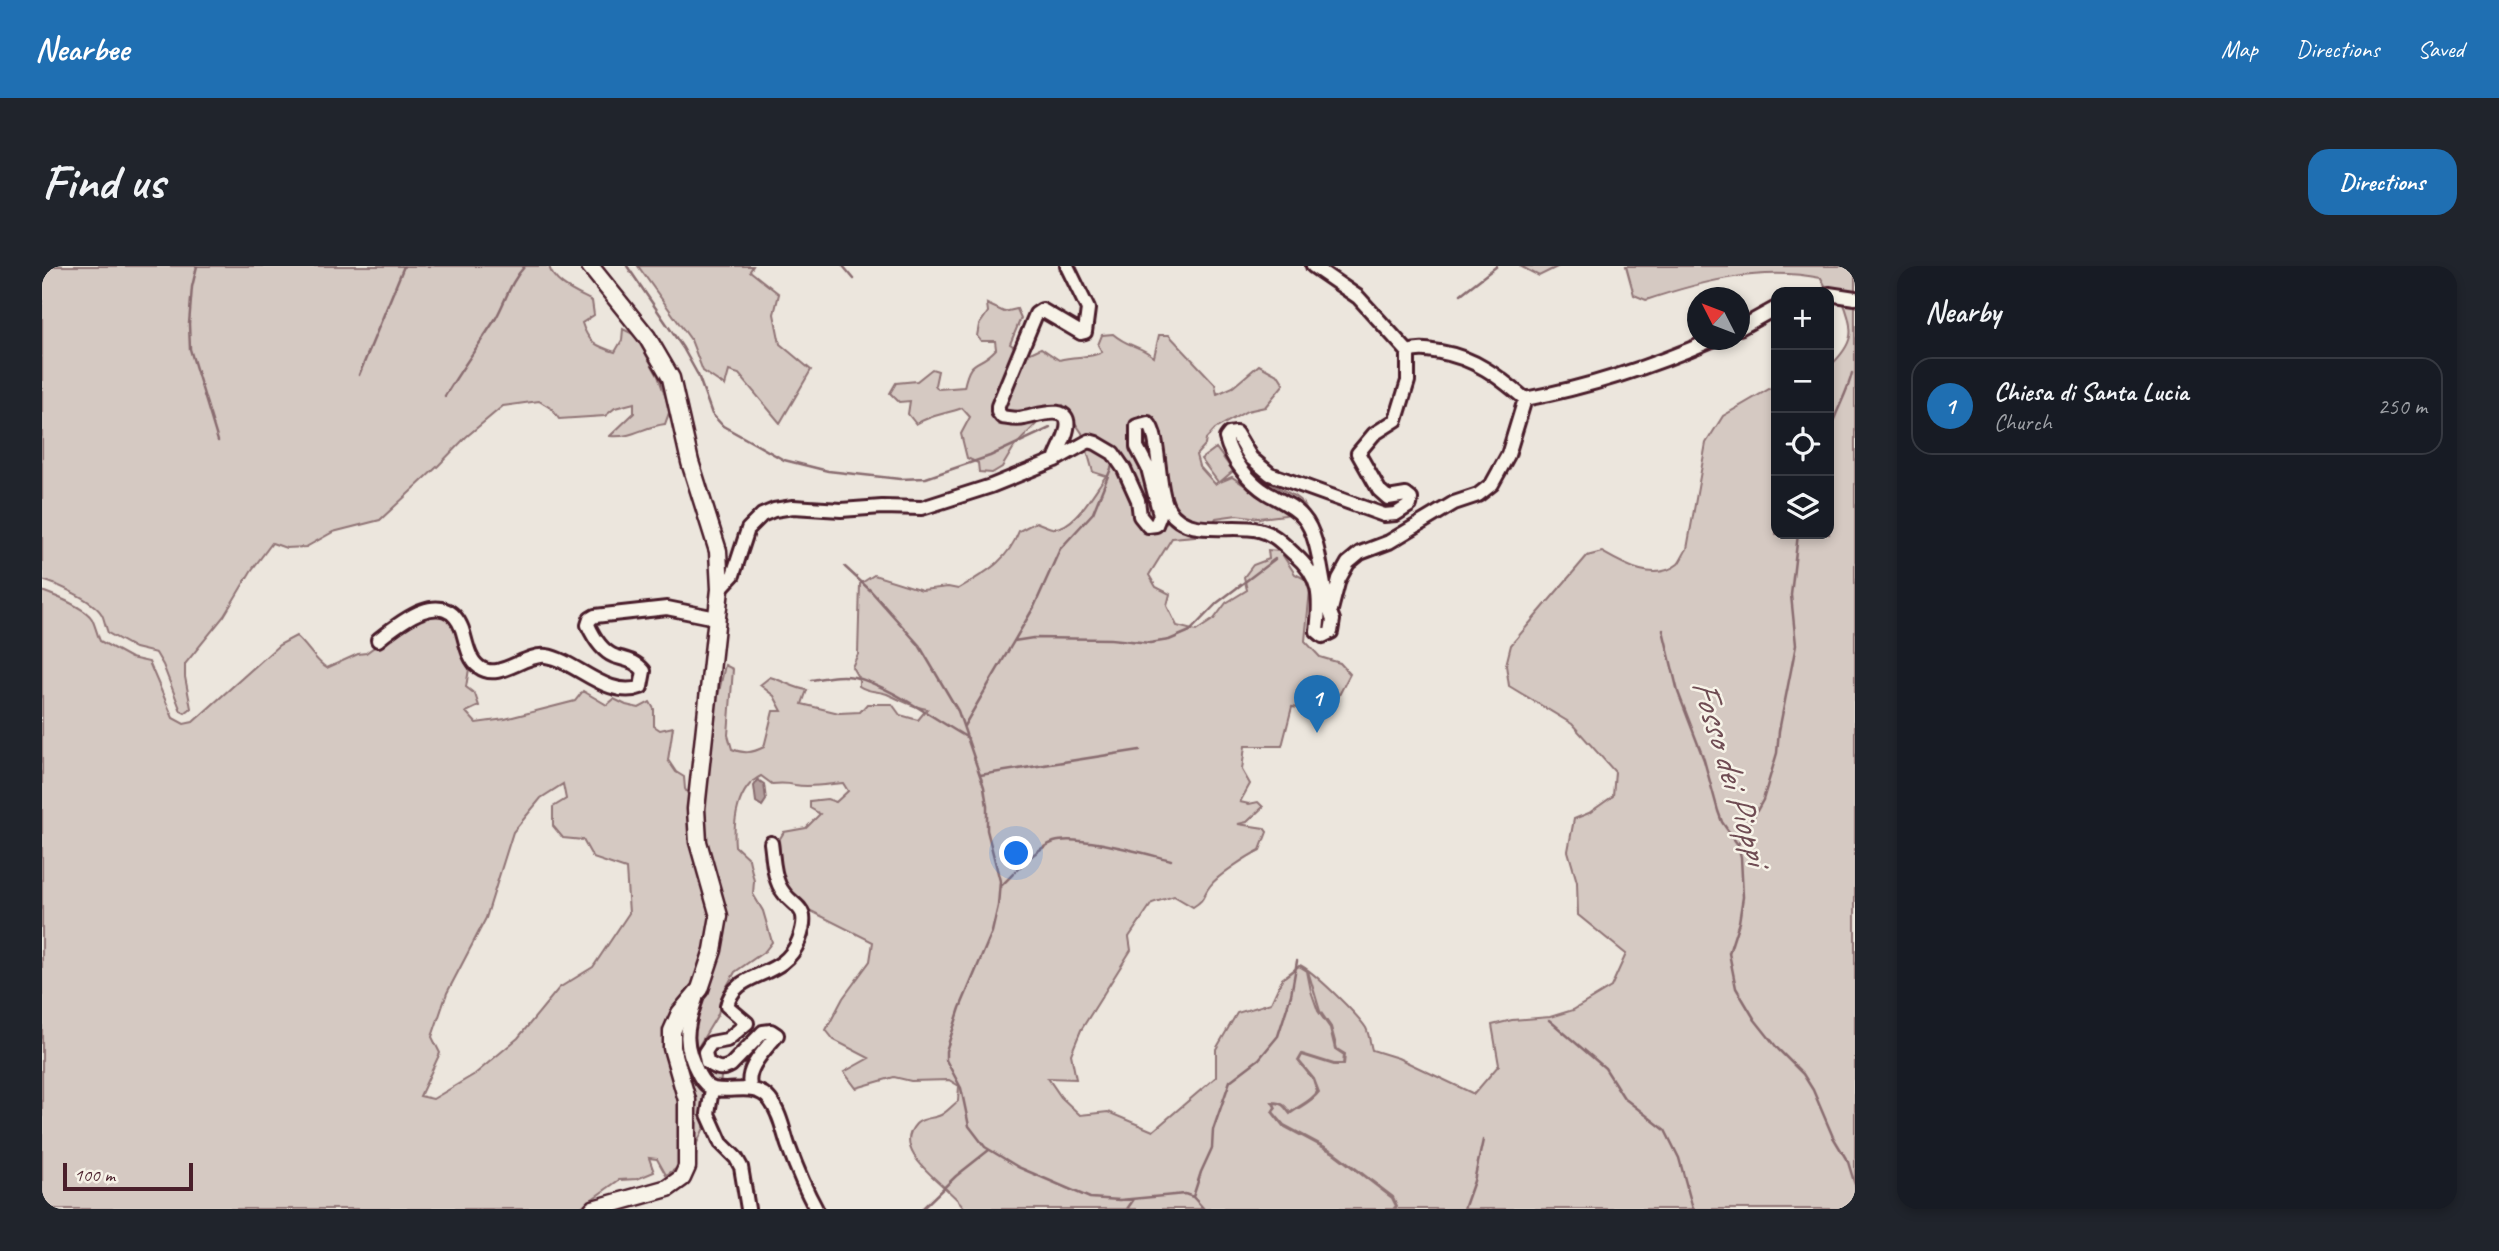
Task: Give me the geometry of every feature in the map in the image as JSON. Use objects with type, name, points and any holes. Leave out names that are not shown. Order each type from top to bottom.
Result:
[{"type":"main road","points":[[590,266],[648,337],[671,378],[690,462],[718,551],[720,589],[696,809],[698,842],[719,916],[713,950],[700,989],[680,1013],[672,1031],[672,1048],[687,1100],[687,1167],[682,1178],[667,1188],[593,1209]]},
{"type":"street","points":[[1055,460],[1068,428],[1062,414],[1053,411],[1021,419],[1002,417],[998,412],[1002,393],[1036,314],[1042,310],[1081,333],[1086,332],[1088,309],[1067,266]]},
{"type":"street","points":[[720,589],[733,575],[748,529],[762,515],[774,510],[803,507],[841,510],[922,508],[991,486],[1055,460],[1089,442],[1113,453],[1133,486],[1140,516],[1148,526],[1156,525],[1160,515],[1148,467],[1137,447],[1137,426],[1148,423],[1154,432],[1158,470],[1169,509],[1181,523],[1207,529],[1247,528],[1276,537],[1303,561],[1317,581],[1320,606],[1317,631],[1323,636],[1331,632],[1334,625],[1314,541],[1304,517],[1263,491],[1236,461],[1228,448],[1226,438],[1229,434],[1236,433],[1251,458],[1270,474],[1384,515],[1396,514],[1410,505],[1411,499],[1406,495],[1388,498],[1379,490],[1358,453],[1374,434],[1396,420],[1408,382],[1408,352],[1358,297],[1313,266]]},
{"type":"street","points":[[1834,294],[1854,299]]},
{"type":"street","points":[[1750,322],[1771,311]]},
{"type":"street","points":[[1408,352],[1417,349],[1454,354],[1478,363],[1525,398],[1563,392],[1690,350]]},
{"type":"street","points":[[1331,614],[1339,579],[1348,562],[1360,553],[1389,542],[1454,503],[1478,495],[1492,484],[1508,455],[1525,398]]},
{"type":"street","points":[[378,640],[396,625],[422,610],[435,608],[455,617],[474,661],[480,668],[490,671],[503,669],[543,656],[614,687],[635,689],[641,687],[644,671],[627,658],[612,655],[604,649],[591,632],[588,625],[590,619],[596,616],[667,608],[716,618]]},
{"type":"street","points":[[751,1089],[748,1083],[750,1072],[777,1035],[771,1031],[763,1032],[725,1068],[718,1069],[708,1062],[705,1052],[711,1043],[727,1040],[747,1023],[727,1006],[729,997],[739,984],[778,968],[798,943],[804,923],[800,906],[783,894],[778,883],[771,843]]},
{"type":"street","points":[[700,989],[688,1021],[686,1042],[691,1060],[703,1082],[712,1089],[751,1089],[759,1091],[769,1099],[779,1117],[816,1209]]},
{"type":"street","points":[[712,1089],[708,1114],[721,1143],[741,1167],[748,1209]]},
{"type":"shaded area","points":[[42,266],[549,266],[560,283],[592,301],[594,315],[582,323],[587,335],[594,342],[615,352],[622,340],[623,329],[635,335],[658,376],[670,410],[665,424],[632,434],[610,436],[634,413],[634,403],[615,408],[605,416],[559,419],[552,409],[539,401],[503,406],[466,437],[380,520],[333,532],[306,547],[286,548],[272,543],[251,571],[224,616],[185,664],[191,708],[185,713],[181,711],[156,653],[135,648],[108,633],[100,611],[93,605],[42,580]]},
{"type":"shaded area","points":[[638,266],[753,266],[750,271],[779,294],[774,314],[780,344],[811,370],[780,423],[739,374],[729,371],[725,386],[703,371],[691,340]]},
{"type":"shaded area","points":[[1520,266],[1559,266],[1539,276]]},
{"type":"shaded area","points":[[1626,266],[1855,266],[1855,295],[1834,292],[1834,287],[1826,287],[1821,278],[1776,274],[1732,277],[1646,300],[1634,295]]},
{"type":"shaded area","points":[[1842,299],[1855,303],[1855,1209],[1395,1209],[1397,1206],[1393,1197],[1333,1151],[1284,1125],[1273,1112],[1276,1108],[1274,1103],[1277,1103],[1284,1106],[1290,1114],[1319,1092],[1314,1079],[1299,1061],[1302,1055],[1334,1065],[1344,1065],[1345,1054],[1337,1049],[1331,1027],[1320,1011],[1308,971],[1300,965],[1306,969],[1324,984],[1345,1003],[1367,1030],[1372,1050],[1398,1058],[1474,1094],[1499,1065],[1492,1025],[1512,1020],[1550,1017],[1573,1010],[1611,987],[1626,954],[1578,915],[1577,882],[1568,851],[1574,819],[1589,813],[1613,796],[1615,772],[1572,724],[1509,686],[1506,665],[1511,645],[1587,556],[1602,552],[1629,566],[1649,572],[1659,572],[1678,564],[1687,549],[1706,443],[1723,416],[1771,388],[1771,539],[1834,539],[1834,362],[1848,343],[1849,319]]},
{"type":"shaded area","points":[[987,304],[1004,312],[1017,309],[1021,318],[1010,344],[1026,355],[1041,348],[1059,360],[1092,356],[1102,352],[1098,345],[1102,335],[1113,334],[1154,357],[1159,335],[1169,335],[1215,384],[1217,394],[1233,387],[1259,365],[1279,376],[1284,384],[1265,407],[1247,411],[1215,429],[1196,455],[1199,466],[1215,484],[1218,482],[1201,459],[1216,448],[1233,471],[1220,482],[1232,477],[1247,487],[1261,478],[1292,495],[1306,508],[1285,515],[1259,518],[1237,515],[1216,518],[1206,535],[1172,538],[1149,575],[1156,587],[1170,594],[1167,606],[1177,626],[1196,631],[1214,619],[1226,603],[1247,590],[1244,577],[1253,565],[1269,559],[1268,550],[1280,551],[1295,574],[1305,579],[1310,590],[1305,641],[1320,657],[1340,663],[1350,674],[1338,697],[1320,704],[1318,711],[1292,707],[1282,746],[1245,746],[1242,770],[1250,784],[1240,802],[1258,802],[1263,807],[1247,822],[1238,824],[1264,828],[1267,832],[1260,850],[1220,877],[1193,907],[1174,896],[1152,903],[1129,937],[1131,950],[1081,1030],[1071,1054],[1076,1079],[1048,1078],[1061,1097],[1080,1115],[1108,1112],[1153,1131],[1216,1077],[1216,1049],[1237,1013],[1271,1003],[1282,979],[1299,966],[1307,971],[1318,1011],[1330,1028],[1335,1049],[1344,1055],[1343,1064],[1334,1064],[1302,1054],[1298,1061],[1313,1079],[1317,1092],[1290,1113],[1283,1104],[1272,1102],[1275,1107],[1272,1112],[1283,1126],[1332,1152],[1392,1198],[1396,1206],[1393,1209],[965,1209],[925,1170],[910,1147],[910,1135],[916,1124],[948,1110],[958,1101],[959,1086],[949,1080],[911,1081],[894,1077],[856,1088],[844,1072],[869,1058],[834,1040],[826,1030],[843,998],[870,961],[873,942],[811,911],[788,890],[782,877],[779,840],[784,832],[806,828],[820,814],[810,808],[810,801],[827,799],[836,802],[848,791],[843,783],[807,786],[772,784],[761,776],[753,781],[742,797],[736,816],[735,846],[749,859],[754,881],[753,894],[763,911],[772,942],[765,951],[735,972],[723,993],[718,1014],[698,1047],[704,1065],[721,1077],[720,1086],[705,1079],[694,1059],[691,1022],[717,951],[710,872],[699,809],[712,723],[725,665],[733,669],[728,735],[732,749],[736,751],[756,751],[764,747],[773,711],[782,711],[774,696],[760,685],[770,677],[807,690],[802,704],[839,713],[860,712],[867,704],[892,704],[900,715],[918,720],[927,709],[859,686],[859,679],[852,667],[858,654],[860,584],[874,575],[922,590],[948,587],[958,589],[1002,558],[1019,531],[1036,522],[1052,528],[1060,527],[1076,517],[1106,476],[1093,472],[1082,433],[1063,405],[1041,419],[1014,447],[1002,467],[992,473],[979,472],[978,463],[967,458],[961,434],[970,417],[962,408],[916,424],[908,414],[910,401],[899,402],[890,393],[896,383],[917,381],[932,369],[938,371],[935,385],[938,389],[964,387],[972,366],[996,349],[995,341],[981,341],[977,336],[979,325],[988,312]]},
{"type":"shaded area","points":[[42,591],[83,610],[93,621],[100,641],[131,658],[149,662],[173,718],[184,724],[193,722],[279,645],[296,636],[327,668],[366,653],[414,618],[437,612],[453,621],[470,663],[466,687],[475,694],[479,706],[466,712],[476,723],[505,719],[575,701],[583,691],[607,705],[614,699],[639,708],[650,702],[654,709],[654,726],[660,730],[673,727],[668,760],[676,772],[684,777],[689,796],[694,795],[713,917],[708,948],[695,986],[676,1011],[682,1101],[682,1165],[666,1175],[657,1159],[649,1158],[654,1172],[637,1179],[619,1180],[578,1209],[42,1209]],"holes":[[[563,784],[566,799],[553,807],[553,826],[563,838],[583,840],[593,858],[626,869],[629,913],[593,967],[559,988],[518,1038],[475,1074],[433,1099],[420,1096],[440,1053],[432,1037],[447,993],[486,918],[513,832],[541,798]]]},
{"type":"shaded area","points":[[758,780],[764,784],[766,800],[762,806],[756,802],[754,786]]},
{"type":"shaded area","points":[[683,1015],[681,1040],[684,1058],[694,1077],[709,1092],[704,1128],[697,1143],[696,1158],[691,1162],[676,1047]]},
{"type":"waterway","points":[[197,266],[192,287],[190,349],[218,441]]},
{"type":"waterway","points":[[359,375],[404,266]]},
{"type":"waterway","points":[[445,396],[496,318],[525,266]]},
{"type":"waterway","points":[[627,266],[683,348],[698,375],[712,414],[723,426],[784,460],[828,471],[900,479],[926,478],[990,456],[1050,428]]},
{"type":"waterway","points":[[843,266],[854,279]]},
{"type":"waterway","points":[[1461,294],[1497,266]]},
{"type":"waterway","points":[[1834,419],[1852,373]]},
{"type":"waterway","points":[[964,726],[1034,607],[1060,549],[1093,513],[1114,461]]},
{"type":"waterway","points":[[1738,845],[1763,800],[1777,753],[1796,645],[1791,595],[1797,539]]},
{"type":"waterway","points":[[1014,641],[1033,638],[1111,639],[1150,643],[1169,640],[1190,631],[1217,603],[1275,559]]},
{"type":"waterway","points":[[845,567],[871,591],[919,645],[958,711],[984,787],[987,830],[1000,881],[998,906],[992,932],[960,1008],[946,1051],[946,1060],[961,1088],[969,1126],[985,1147],[1018,1167],[1090,1198],[1120,1200],[1185,1194],[1193,1197],[1204,1209]]},
{"type":"waterway","name":"Fosso dei Pioppi","points":[[1663,630],[1678,692],[1704,760],[1718,811],[1722,822],[1738,845],[1741,857],[1743,897],[1739,922],[1729,953],[1736,988],[1755,1020],[1803,1074],[1813,1090],[1833,1137],[1848,1162],[1855,1185]]},
{"type":"waterway","points":[[811,680],[843,676],[867,681],[897,695],[968,738]]},
{"type":"waterway","points":[[980,775],[1140,750]]},
{"type":"waterway","points":[[1000,887],[1039,850],[1065,840],[1112,846],[1171,860]]},
{"type":"waterway","points":[[1193,1197],[1212,1148],[1213,1130],[1230,1081],[1259,1059],[1278,1036],[1291,995],[1297,961]]},
{"type":"waterway","points":[[1549,1020],[1605,1068],[1624,1098],[1665,1130],[1679,1158],[1693,1209]]},
{"type":"waterway","points":[[1464,1209],[1474,1181],[1483,1140]]},
{"type":"waterway","points":[[923,1208],[956,1176],[989,1150]]},
{"type":"waterway","points":[[1127,1209],[1134,1199]]},
{"type":"place","name":"Chiesa di Santa Lucia","points":[[1317,733]]}]
